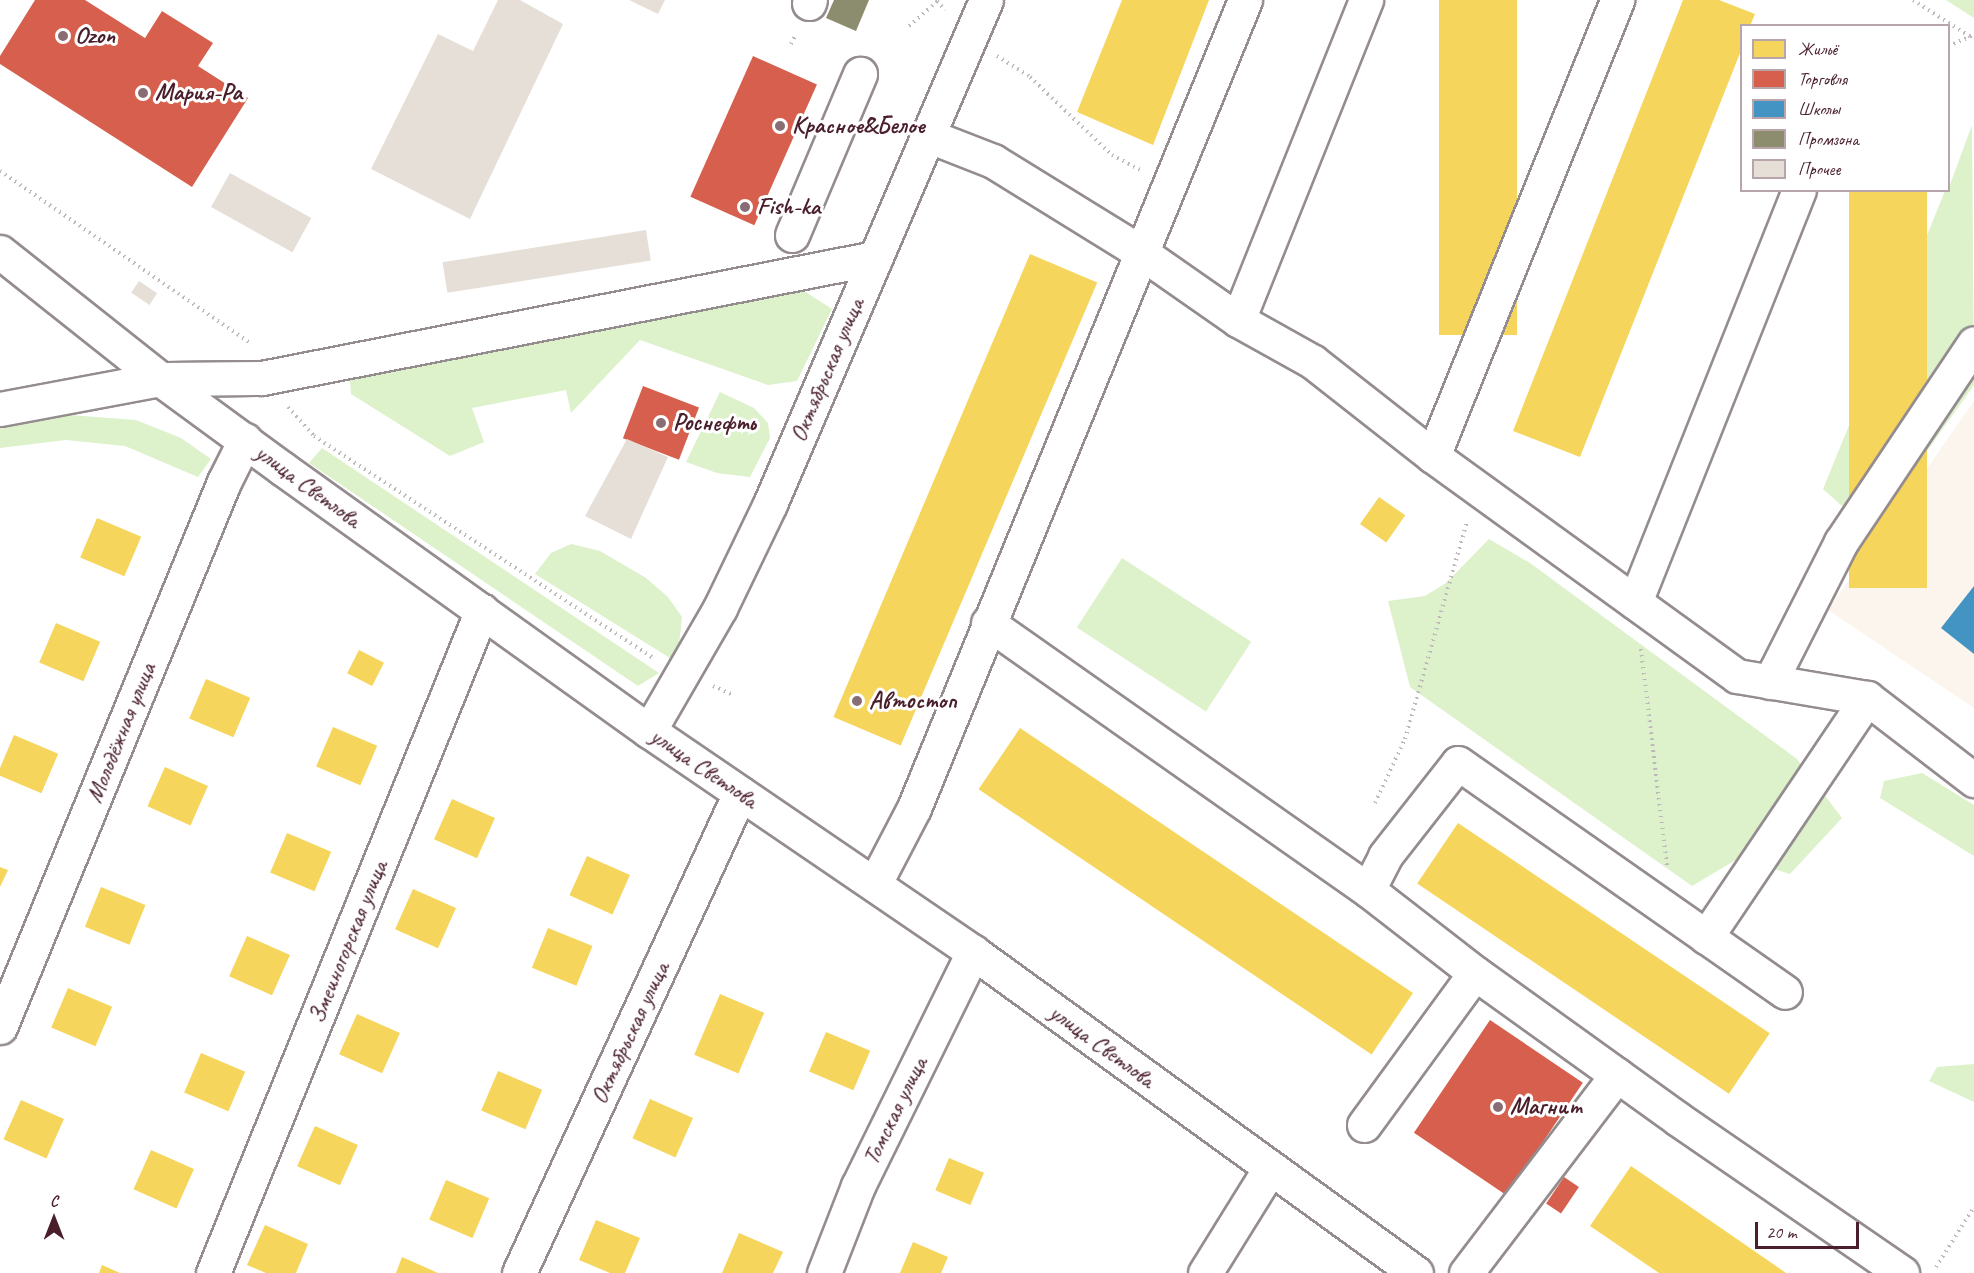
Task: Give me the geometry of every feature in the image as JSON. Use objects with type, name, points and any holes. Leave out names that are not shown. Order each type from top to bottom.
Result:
[{"type":"street","name":"Октябрьская улица","points":[[649,730],[685,672],[770,504],[986,0]]},
{"type":"street","points":[[875,883],[914,807],[1139,251],[1245,0]]},
{"type":"street","points":[[1238,320],[1366,0]]},
{"type":"street","points":[[1433,456],[1617,0]]},
{"type":"street","points":[[792,235],[860,74]]},
{"type":"street","points":[[929,136],[993,161],[1139,251],[1238,320],[1313,362],[1433,456],[1737,676],[1868,698],[1974,780]]},
{"type":"street","points":[[1635,602],[1798,192]]},
{"type":"street","points":[[0,409],[160,379],[262,378],[352,358],[875,258]]},
{"type":"street","name":"улица Светлова","points":[[4,266],[649,730],[973,952],[1270,1168],[1385,1263],[1416,1273]]},
{"type":"street","points":[[1770,682],[1841,542],[1974,342]]},
{"type":"street","name":"Молодёжная улица","points":[[0,1027],[224,482],[245,440]]},
{"type":"street","name":"Змеиногорская улица","points":[[213,1273],[482,610]]},
{"type":"street","points":[[988,622],[1368,890],[1475,973],[1617,1075],[1902,1273]]},
{"type":"street","points":[[1706,937],[1868,698]]},
{"type":"street","points":[[1368,890],[1385,856],[1458,763],[1785,993]]},
{"type":"street","name":"Октябрьская улица","points":[[519,1273],[740,793]]},
{"type":"street","name":"Томская улица","points":[[824,1273],[858,1186],[973,952]]},
{"type":"street","points":[[1364,1125],[1475,973]]},
{"type":"street","points":[[1466,1273],[1617,1075]]},
{"type":"street","points":[[1205,1273],[1270,1168]]},
{"type":"path","points":[[909,26],[938,0]]},
{"type":"path","points":[[1913,0],[1973,37]]},
{"type":"path","points":[[1950,44],[1973,37]]},
{"type":"path","points":[[970,38],[1030,77],[1112,156],[1167,185]]},
{"type":"path","points":[[0,171],[187,299]]},
{"type":"path","points":[[314,436],[639,650],[731,694]]},
{"type":"path","points":[[1375,803],[1405,739],[1477,488]]},
{"type":"path","points":[[1635,602],[1673,914]]},
{"type":"path","points":[[1933,1273],[1974,1207]]},
{"type":"shaded area","points":[[1974,401],[1974,708],[1828,610]]},
{"type":"green space","points":[[1946,0],[1974,0],[1974,18]]},
{"type":"green space","points":[[1972,125],[1974,385],[1870,531],[1823,489],[1945,192],[1950,192],[1950,185]]},
{"type":"green space","points":[[801,289],[832,309],[797,381],[768,385],[640,340],[571,413],[566,390],[472,408],[484,442],[450,456],[351,394],[349,370]]},
{"type":"green space","points":[[720,392],[754,408],[768,423],[770,438],[750,477],[717,473],[686,462]]},
{"type":"green space","points":[[43,413],[136,420],[181,438],[211,459],[198,477],[125,446],[66,440],[0,448],[0,421]]},
{"type":"green space","points":[[322,448],[659,673],[638,686],[309,463]]},
{"type":"green space","points":[[1489,539],[1530,563],[1797,759],[1842,818],[1790,874],[1739,858],[1692,886],[1410,687],[1388,601],[1425,596],[1446,583]]},
{"type":"green space","points":[[571,544],[600,551],[646,578],[668,597],[682,617],[679,645],[670,658],[535,574],[551,553]]},
{"type":"green space","points":[[1122,558],[1251,642],[1206,711],[1077,628]]},
{"type":"green space","points":[[1922,773],[1974,805],[1974,856],[1880,798],[1884,781]]},
{"type":"green space","points":[[1974,1064],[1974,1102],[1929,1081],[1937,1067]]},
{"type":"building: Жильё","points":[[1122,0],[1209,0],[1153,145],[1077,112]]},
{"type":"building: Жильё","points":[[1439,0],[1517,0],[1517,335],[1439,335]]},
{"type":"building: Жильё","points":[[1683,0],[1719,0],[1755,14],[1751,24],[1740,24],[1740,53],[1580,457],[1513,431]]},
{"type":"building: Жильё","points":[[1849,192],[1927,192],[1927,588],[1849,588]]},
{"type":"building: Жильё","points":[[1030,254],[1097,283],[901,746],[833,717]]},
{"type":"building: Жильё","points":[[1379,497],[1405,515],[1386,542],[1360,524]]},
{"type":"building: Жильё","points":[[97,518],[141,537],[124,576],[80,558]]},
{"type":"building: Жильё","points":[[56,623],[100,642],[83,681],[39,663]]},
{"type":"building: Жильё","points":[[359,650],[384,663],[372,686],[347,673]]},
{"type":"building: Жильё","points":[[206,679],[250,698],[233,737],[189,719]]},
{"type":"building: Жильё","points":[[333,727],[377,746],[360,785],[316,767]]},
{"type":"building: Жильё","points":[[1020,728],[1413,993],[1372,1054],[979,789]]},
{"type":"building: Жильё","points":[[14,735],[58,754],[41,793],[0,776],[0,768]]},
{"type":"building: Жильё","points":[[165,767],[208,786],[190,825],[148,806]]},
{"type":"building: Жильё","points":[[452,799],[495,818],[477,858],[434,839]]},
{"type":"building: Жильё","points":[[1458,823],[1770,1033],[1729,1094],[1417,884]]},
{"type":"building: Жильё","points":[[287,833],[331,852],[314,891],[270,873]]},
{"type":"building: Жильё","points":[[587,856],[630,875],[612,914],[570,895]]},
{"type":"building: Жильё","points":[[0,867],[8,870],[0,887]]},
{"type":"building: Жильё","points":[[101,887],[146,905],[129,945],[85,927]]},
{"type":"building: Жильё","points":[[413,889],[456,908],[438,948],[395,929]]},
{"type":"building: Жильё","points":[[548,928],[593,946],[576,986],[532,968]]},
{"type":"building: Жильё","points":[[247,936],[290,955],[272,995],[229,976]]},
{"type":"building: Жильё","points":[[68,988],[112,1007],[95,1046],[51,1028]]},
{"type":"building: Жильё","points":[[720,994],[764,1013],[738,1074],[694,1055]]},
{"type":"building: Жильё","points":[[357,1014],[400,1033],[382,1073],[339,1054]]},
{"type":"building: Жильё","points":[[826,1032],[870,1051],[853,1090],[809,1072]]},
{"type":"building: Жильё","points":[[201,1053],[245,1072],[228,1111],[184,1093]]},
{"type":"building: Жильё","points":[[498,1071],[542,1090],[525,1129],[481,1111]]},
{"type":"building: Жильё","points":[[650,1099],[693,1118],[675,1157],[633,1138]]},
{"type":"building: Жильё","points":[[21,1100],[64,1119],[46,1158],[4,1139]]},
{"type":"building: Жильё","points":[[315,1126],[358,1145],[340,1185],[297,1166]]},
{"type":"building: Жильё","points":[[151,1150],[194,1169],[176,1208],[134,1189]]},
{"type":"building: Жильё","points":[[949,1158],[984,1173],[970,1205],[935,1190]]},
{"type":"building: Жильё","points":[[1631,1166],[1786,1273],[1659,1273],[1590,1226]]},
{"type":"building: Жильё","points":[[446,1180],[489,1198],[472,1238],[429,1220]]},
{"type":"building: Жильё","points":[[596,1220],[640,1238],[625,1273],[610,1273],[579,1260]]},
{"type":"building: Жильё","points":[[265,1225],[308,1244],[296,1273],[266,1273],[247,1265]]},
{"type":"building: Жильё","points":[[739,1233],[783,1252],[773,1273],[722,1273]]},
{"type":"building: Жильё","points":[[913,1242],[948,1257],[941,1273],[900,1273]]},
{"type":"building: Жильё","points":[[402,1257],[438,1273],[396,1273]]},
{"type":"building: Жильё","points":[[102,1265],[120,1273],[99,1273]]},
{"type":"building: Торговля","name":"Мария-Ра","points":[[35,0],[85,0],[145,38],[162,11],[213,43],[198,66],[248,98],[192,187],[0,64],[0,56]]},
{"type":"building: Торговля","points":[[753,56],[817,84],[754,225],[690,197]]},
{"type":"building: Торговля","points":[[643,386],[699,408],[679,460],[623,438]]},
{"type":"building: Торговля","name":"Магнит","points":[[1490,1020],[1583,1083],[1507,1195],[1414,1133]]},
{"type":"building: Торговля","points":[[1564,1177],[1579,1187],[1561,1214],[1546,1204]]},
{"type":"building: Школы","points":[[1974,586],[1974,654],[1941,628]]},
{"type":"building: Промзона","points":[[834,0],[869,0],[856,31],[826,18]]},
{"type":"building: Прочее","points":[[498,0],[520,0],[563,24],[470,219],[371,169],[438,34],[473,51]]},
{"type":"building: Прочее","points":[[629,0],[665,0],[658,14]]},
{"type":"building: Прочее","points":[[230,173],[311,218],[292,252],[211,207]]},
{"type":"building: Прочее","points":[[646,230],[651,261],[447,293],[443,262]]},
{"type":"building: Прочее","points":[[139,281],[157,293],[149,305],[131,293]]},
{"type":"building: Прочее","points":[[627,439],[668,457],[631,539],[585,516]]},
{"type":"place","name":"Ozon","points":[[63,36]]},
{"type":"place","name":"Мария-Ра","points":[[143,93]]},
{"type":"place","name":"Красное&Белое","points":[[780,126]]},
{"type":"place","name":"Fish-ka","points":[[745,207]]},
{"type":"place","name":"Роснефть","points":[[661,423]]},
{"type":"place","name":"Автостоп","points":[[857,701]]},
{"type":"place","name":"Магнит","points":[[1498,1107]]}]
